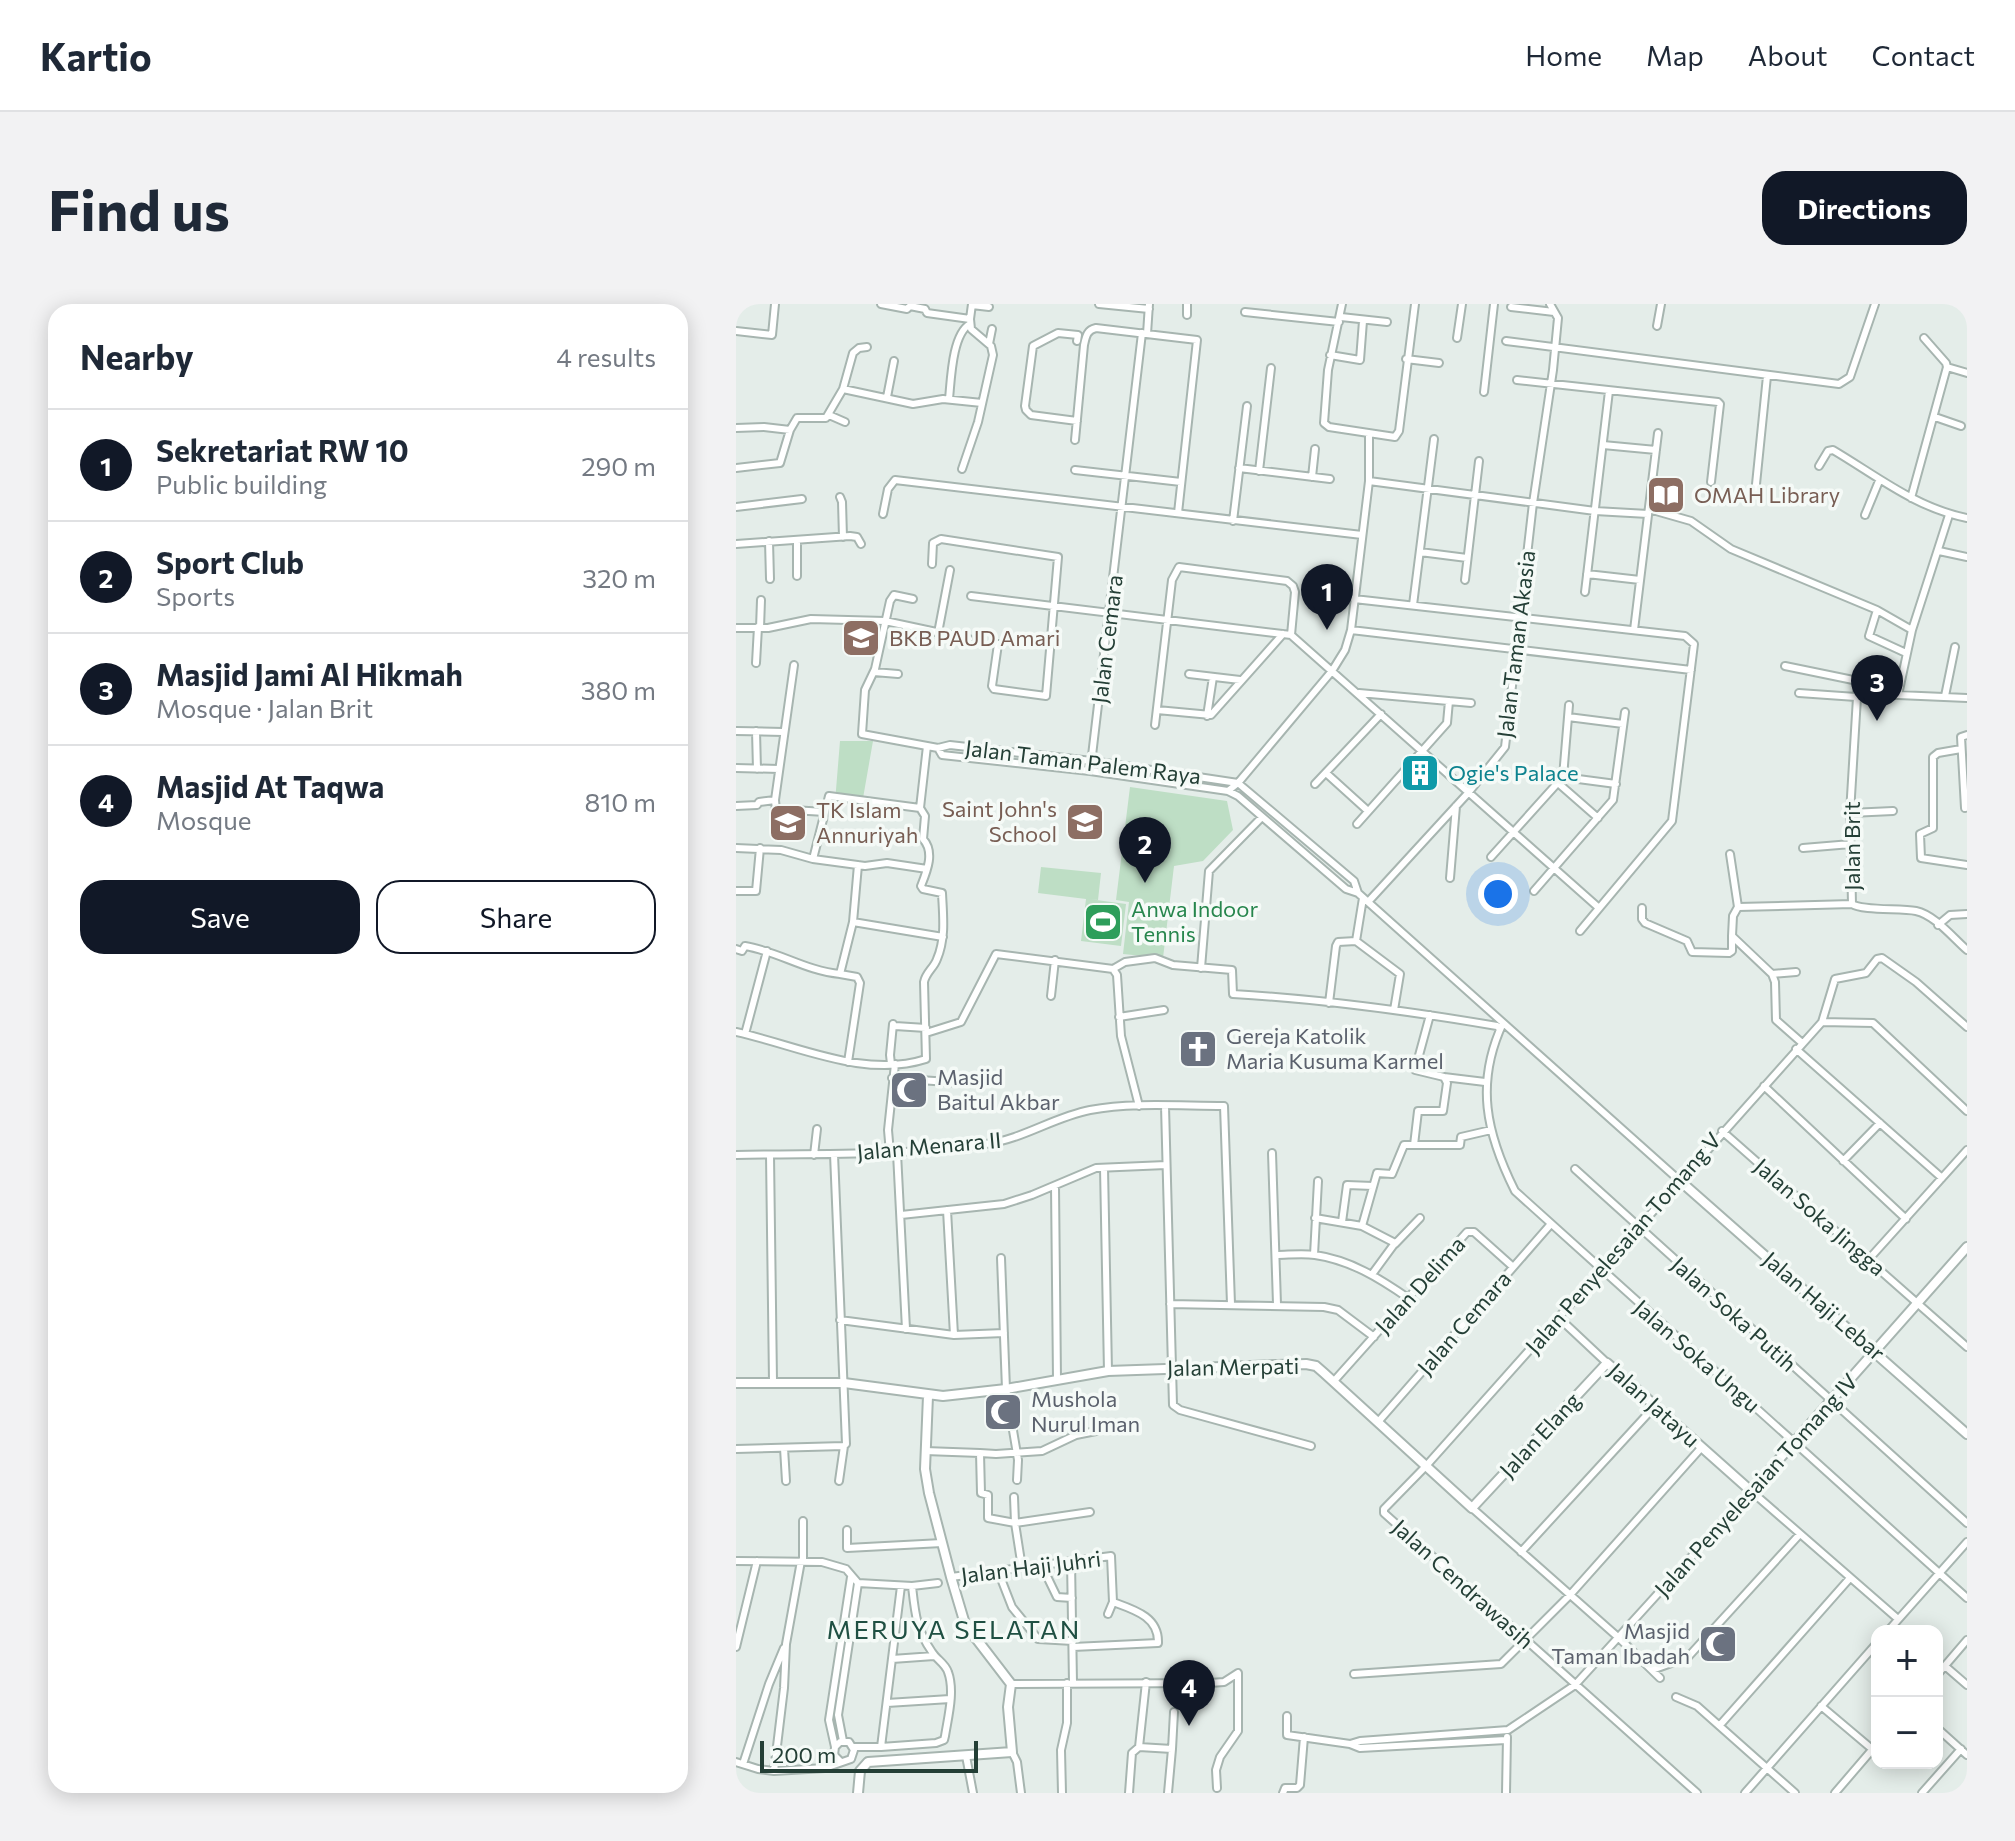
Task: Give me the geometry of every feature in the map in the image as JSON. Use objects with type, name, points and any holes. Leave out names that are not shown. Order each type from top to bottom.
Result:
[{"type":"street","points":[[736,331],[772,335],[775,304]]},
{"type":"street","points":[[881,304],[907,309],[910,306],[925,309],[927,313],[970,321]]},
{"type":"street","points":[[1099,304],[1149,307]]},
{"type":"street","points":[[1187,304],[1187,315]]},
{"type":"street","points":[[1342,304],[1330,355],[1324,423],[1329,427],[1395,437],[1398,434],[1415,304]]},
{"type":"street","points":[[1457,338],[1462,304]]},
{"type":"street","points":[[1484,392],[1494,304]]},
{"type":"street","points":[[1550,304],[1554,312]]},
{"type":"street","points":[[1657,326],[1661,304]]},
{"type":"street","points":[[1506,341],[1839,384],[1850,377],[1875,304]]},
{"type":"street","points":[[989,307],[972,305],[970,321],[974,333],[989,344]]},
{"type":"street","name":"Jalan Cemara","points":[[1090,771],[1111,613],[1123,476],[1149,307]]},
{"type":"street","points":[[1511,307],[1554,312]]},
{"type":"street","points":[[1245,312],[1387,322]]},
{"type":"street","name":"Jalan Taman Akasia","points":[[1363,898],[1456,806],[1505,747],[1514,648],[1551,384],[1558,318],[1554,312]]},
{"type":"street","points":[[949,399],[957,343],[962,328],[970,321]]},
{"type":"street","points":[[1330,355],[1360,360],[1363,321]]},
{"type":"street","points":[[1075,440],[1086,334],[1096,328],[1146,329],[1195,339],[1198,342],[1178,513]]},
{"type":"street","points":[[962,469],[993,355],[989,344],[992,329]]},
{"type":"street","points":[[1077,341],[1078,335],[1058,333],[1033,346],[1025,406],[1031,415],[1077,421]]},
{"type":"street","points":[[1911,498],[1947,367],[1924,338]]},
{"type":"street","points":[[736,468],[780,463],[790,430],[798,417],[822,419],[829,415],[843,389],[853,353],[856,348],[867,347]]},
{"type":"street","points":[[1406,359],[1439,363]]},
{"type":"street","points":[[887,397],[894,361]]},
{"type":"street","points":[[1947,367],[1967,373]]},
{"type":"street","points":[[1259,471],[1271,368]]},
{"type":"street","points":[[1755,494],[1767,376]]},
{"type":"street","points":[[1517,380],[1718,402],[1711,482]]},
{"type":"street","points":[[843,389],[913,404],[949,399],[982,403]]},
{"type":"street","points":[[1585,592],[1609,391]]},
{"type":"street","points":[[1233,521],[1247,406]]},
{"type":"street","points":[[829,415],[845,422]]},
{"type":"street","points":[[1935,417],[1961,426]]},
{"type":"street","points":[[736,428],[790,430]]},
{"type":"street","points":[[1228,791],[1332,671],[1345,650],[1351,630],[1369,478],[1369,433]]},
{"type":"street","points":[[1634,630],[1658,433]]},
{"type":"street","points":[[1413,605],[1434,439]]},
{"type":"street","points":[[1603,445],[1656,450]]},
{"type":"street","points":[[1312,477],[1315,449]]},
{"type":"street","points":[[1819,466],[1831,450],[1911,498],[1949,515],[1967,518]]},
{"type":"street","points":[[1465,580],[1479,461]]},
{"type":"street","points":[[1239,468],[1330,479]]},
{"type":"street","points":[[1075,470],[1181,482]]},
{"type":"street","points":[[1369,478],[1595,511],[1648,512],[1691,521],[1731,549],[1877,610],[1912,630]]},
{"type":"street","points":[[883,514],[888,489],[895,480],[1362,535]]},
{"type":"street","points":[[1865,515],[1879,481]]},
{"type":"street","points":[[840,497],[843,537]]},
{"type":"street","points":[[736,507],[802,499]]},
{"type":"street","points":[[1898,695],[1912,630],[1949,515]]},
{"type":"street","points":[[736,544],[855,536],[861,544]]},
{"type":"street","points":[[932,564],[933,543],[941,539],[1055,554],[1059,559],[1046,696],[994,689],[998,644]]},
{"type":"street","points":[[797,540],[797,576]]},
{"type":"street","points":[[769,541],[770,579]]},
{"type":"street","points":[[1939,551],[1967,557]]},
{"type":"street","points":[[1420,552],[1467,558]]},
{"type":"street","points":[[1155,725],[1174,573],[1179,567],[1287,581],[1295,592],[1287,635],[1207,716]]},
{"type":"street","points":[[938,633],[950,570]]},
{"type":"street","points":[[1587,574],[1640,580]]},
{"type":"street","points":[[913,599],[898,595],[891,597],[874,672],[865,690],[862,734],[938,748]]},
{"type":"street","points":[[971,596],[1287,635],[1358,693],[1599,908]]},
{"type":"street","points":[[1354,599],[1690,638],[1694,644],[1672,821],[1580,931]]},
{"type":"street","points":[[756,663],[761,600]]},
{"type":"street","points":[[1877,610],[1869,636],[1906,653]]},
{"type":"street","points":[[736,628],[759,628],[811,619],[884,621],[969,639]]},
{"type":"street","points":[[1351,630],[1691,670]]},
{"type":"street","points":[[1945,696],[1955,647]]},
{"type":"street","points":[[777,822],[775,800],[794,665]]},
{"type":"street","points":[[1785,666],[1858,680],[1857,694]]},
{"type":"street","points":[[874,672],[898,674]]},
{"type":"street","points":[[1189,674],[1240,680]]},
{"type":"street","points":[[1207,716],[1213,677]]},
{"type":"street","points":[[1358,693],[1471,703]]},
{"type":"street","points":[[1799,693],[1967,698]]},
{"type":"street","name":"Jalan Brit","points":[[1738,907],[1852,904],[1850,813],[1857,694]]},
{"type":"street","points":[[1357,824],[1447,723],[1449,701]]},
{"type":"street","points":[[1491,857],[1560,780],[1569,705]]},
{"type":"street","points":[[1157,710],[1207,716]]},
{"type":"street","points":[[1534,891],[1613,800],[1625,712]]},
{"type":"street","points":[[1315,784],[1381,714]]},
{"type":"street","points":[[1568,717],[1623,724]]},
{"type":"street","points":[[736,731],[783,732]]},
{"type":"street","points":[[756,731],[757,769]]},
{"type":"street","points":[[1965,808],[1961,737],[1967,735]]},
{"type":"street","name":"Jalan Taman Palem Raya","points":[[1363,898],[1354,881],[1238,783],[1092,761],[950,745],[938,748],[942,755],[1090,771],[1228,791],[1346,889],[1363,898],[1502,1026],[1679,1180]]},
{"type":"street","points":[[736,1032],[848,1062],[893,1064],[925,1060],[925,976],[936,963],[943,937],[942,893],[921,889],[929,850],[923,839],[925,816],[920,808],[927,746]]},
{"type":"street","points":[[1961,749],[1935,754],[1933,828],[1920,834],[1921,858],[1967,865]]},
{"type":"street","points":[[736,768],[779,769]]},
{"type":"street","points":[[1326,773],[1368,811]]},
{"type":"street","points":[[1560,780],[1616,784]]},
{"type":"street","points":[[1560,780],[1598,818]]},
{"type":"street","points":[[813,859],[829,796],[920,808]]},
{"type":"street","points":[[736,806],[775,800]]},
{"type":"street","points":[[1450,878],[1456,806]]},
{"type":"street","points":[[776,809],[825,812]]},
{"type":"street","points":[[1850,813],[1893,811]]},
{"type":"street","points":[[1201,968],[1209,871],[1262,817]]},
{"type":"street","points":[[1803,848],[1851,844]]},
{"type":"street","points":[[1305,854],[1312,846]]},
{"type":"street","points":[[736,848],[781,850],[813,859],[858,865],[887,863],[927,869]]},
{"type":"street","points":[[736,891],[756,891],[760,848]]},
{"type":"street","points":[[1642,908],[1645,923],[1687,941],[1692,952],[1729,953],[1732,951],[1733,916],[1738,907],[1730,854]]},
{"type":"street","points":[[840,974],[853,922],[858,865]]},
{"type":"street","points":[[1356,941],[1363,898]]},
{"type":"street","points":[[1852,904],[1855,907],[1917,911],[1967,950]]},
{"type":"street","points":[[1938,925],[1950,915],[1967,914]]},
{"type":"street","points":[[853,922],[943,937]]},
{"type":"street","points":[[1732,936],[1772,974],[1776,1020],[1799,1046],[1942,1178]]},
{"type":"street","points":[[1329,1003],[1336,946],[1338,942],[1356,941],[1400,974],[1394,1010]]},
{"type":"street","points":[[736,949],[742,951],[745,946],[767,951],[811,967],[857,977],[860,983],[848,1062]]},
{"type":"street","points":[[745,1034],[767,951]]},
{"type":"street","points":[[906,1329],[901,1215],[888,1130],[894,1025],[926,1031],[961,1022],[996,954],[1113,969],[1125,962],[1155,958],[1173,965],[1232,970],[1233,994],[1394,1010],[1502,1026],[1485,1082],[1491,1130],[1461,1137],[1460,1145],[1404,1145],[1392,1174],[1378,1172],[1362,1226]]},
{"type":"street","points":[[1967,1027],[1916,982],[1882,958],[1877,959],[1866,973],[1835,979],[1822,1022],[1873,1023],[1967,1111]]},
{"type":"street","points":[[1051,996],[1055,960]]},
{"type":"street","points":[[1113,969],[1117,975],[1121,1036],[1139,1106]]},
{"type":"street","points":[[1772,974],[1796,972]]},
{"type":"street","points":[[1119,1017],[1164,1010]]},
{"type":"street","points":[[1430,1015],[1415,1070],[1485,1082]]},
{"type":"street","name":"Jalan Penyelesaian Tomang V","points":[[1426,1466],[1822,1022]]},
{"type":"street","points":[[1414,1145],[1418,1111],[1443,1111],[1447,1083],[1444,1077]]},
{"type":"street","points":[[892,1078],[962,1083]]},
{"type":"street","points":[[1764,1086],[1906,1219]]},
{"type":"street","name":"Jalan Menara II","points":[[736,1155],[893,1153],[1009,1140],[1091,1110],[1139,1106],[1224,1106],[1231,1304]]},
{"type":"street","points":[[1165,1106],[1172,1402],[1177,1409],[1311,1446]]},
{"type":"street","points":[[1843,1161],[1880,1123]]},
{"type":"street","points":[[814,1155],[817,1129]]},
{"type":"street","name":"Jalan Soka Ungu","points":[[1491,1130],[1515,1191],[1939,1574]]},
{"type":"street","name":"Jalan Soka Jingga","points":[[1722,1131],[1967,1347]]},
{"type":"street","points":[[1869,1259],[1967,1150]]},
{"type":"street","points":[[1272,1153],[1277,1304]]},
{"type":"street","points":[[834,1154],[847,1440],[839,1481]]},
{"type":"street","points":[[770,1155],[773,1381]]},
{"type":"street","points":[[901,1215],[1004,1204],[1104,1168],[1166,1165]]},
{"type":"street","points":[[1104,1168],[1108,1371]]},
{"type":"street","name":"Jalan Soka Putih","points":[[1575,1169],[1967,1523]]},
{"type":"street","name":"Jalan Haji Lebar","points":[[1679,1180],[1967,1434]]},
{"type":"street","points":[[1314,1255],[1318,1181]]},
{"type":"street","points":[[1342,1222],[1347,1185],[1373,1186]]},
{"type":"street","points":[[1055,1186],[1057,1379]]},
{"type":"street","points":[[947,1210],[954,1335]]},
{"type":"street","points":[[1315,1218],[1362,1226],[1395,1244]]},
{"type":"street","points":[[1373,1273],[1420,1218]]},
{"type":"street","name":"Jalan Cemara","points":[[1378,1422],[1550,1225]]},
{"type":"street","name":"Jalan Delima","points":[[1334,1381],[1467,1232],[1474,1232],[1512,1266]]},
{"type":"street","name":"Jalan Penyelesaian Tomang IV","points":[[1350,1744],[1508,1730],[1575,1685],[1918,1302],[1965,1254]]},
{"type":"street","points":[[1276,1255],[1314,1255],[1373,1273],[1408,1298]]},
{"type":"street","points":[[1001,1258],[1006,1389],[1019,1470],[1017,1480]]},
{"type":"street","points":[[1170,1304],[1277,1304],[1332,1308],[1374,1337]]},
{"type":"street","name":"Jalan Jatayu","points":[[1558,1317],[1751,1491]]},
{"type":"street","points":[[840,1320],[954,1335],[1004,1333]]},
{"type":"street","name":"Jalan Elang","points":[[1472,1508],[1607,1363]]},
{"type":"street","name":"Jalan Merpati","points":[[736,1383],[844,1383],[928,1396],[1006,1389],[1108,1371],[1316,1366],[1660,1678]]},
{"type":"street","name":"Jalan Haji Juhri","points":[[928,1396],[925,1451],[929,1493],[951,1577],[965,1624],[1011,1684]]},
{"type":"street","points":[[1521,1552],[1655,1406]]},
{"type":"street","points":[[925,1451],[1042,1451],[1076,1435],[1096,1431]]},
{"type":"street","points":[[736,1449],[844,1446]]},
{"type":"street","points":[[784,1448],[786,1481]]},
{"type":"street","points":[[1354,1674],[1497,1666],[1570,1595],[1701,1448]]},
{"type":"street","points":[[980,1453],[981,1493],[988,1495],[988,1518],[1015,1523],[1090,1512]]},
{"type":"street","name":"Jalan Cendrawasih","points":[[1426,1466],[1384,1509],[1384,1513],[1697,1793]]},
{"type":"street","points":[[1751,1491],[1898,1619]]},
{"type":"street","points":[[1014,1497],[1022,1568]]},
{"type":"street","points":[[774,1771],[786,1644],[802,1561],[803,1521]]},
{"type":"street","points":[[847,1530],[847,1548],[942,1543]]},
{"type":"street","points":[[1652,1670],[1688,1657],[1800,1534]]},
{"type":"street","points":[[1893,1625],[1967,1542]]},
{"type":"street","name":"Jalan Haji Juhri","points":[[951,1577],[1109,1555],[1112,1558],[1113,1602]]},
{"type":"street","points":[[736,1561],[802,1561],[843,1567],[858,1583],[901,1586],[938,1583]]},
{"type":"street","points":[[736,1647],[757,1561]]},
{"type":"street","points":[[1062,1793],[1061,1750],[1066,1733],[1073,1644],[1071,1561]]},
{"type":"street","points":[[1042,1566],[1057,1597],[1072,1598]]},
{"type":"street","points":[[998,1571],[1012,1607],[1038,1639],[1073,1644],[1158,1643],[1156,1629],[1149,1618],[1113,1602],[1108,1614]]},
{"type":"street","points":[[1939,1574],[1967,1598]]},
{"type":"street","points":[[843,1741],[838,1715],[851,1576]]},
{"type":"street","points":[[1720,1725],[1850,1578]]},
{"type":"street","points":[[840,1761],[834,1755],[829,1720],[858,1583]]},
{"type":"street","points":[[881,1747],[901,1586]]},
{"type":"street","points":[[835,1747],[843,1741],[854,1747],[881,1747],[944,1740],[950,1699],[949,1672],[934,1656],[917,1627],[912,1586]]},
{"type":"street","points":[[736,1611],[746,1613]]},
{"type":"street","points":[[1943,1668],[1967,1640]]},
{"type":"street","points":[[786,1644],[739,1763],[774,1771],[825,1768],[849,1760],[854,1747]]},
{"type":"street","points":[[1745,1793],[1871,1650]]},
{"type":"street","points":[[892,1659],[934,1656]]},
{"type":"street","points":[[1945,1666],[1967,1685]]},
{"type":"street","points":[[1021,1793],[1017,1762],[1012,1752],[1008,1707],[1011,1684],[1210,1683],[1224,1682],[1238,1673],[1238,1731],[1220,1757],[1216,1770],[1217,1788]]},
{"type":"street","points":[[1129,1793],[1132,1753],[1139,1747],[1146,1682]]},
{"type":"street","points":[[769,1684],[784,1688]]},
{"type":"street","points":[[1676,1697],[1697,1706],[1795,1793]]},
{"type":"street","points":[[887,1703],[950,1699]]},
{"type":"street","points":[[1821,1706],[1871,1744]]},
{"type":"street","points":[[1168,1793],[1174,1712]]},
{"type":"street","points":[[1283,1793],[1285,1788],[1300,1785],[1304,1737],[1286,1734],[1287,1716]]},
{"type":"street","points":[[1506,1793],[1508,1730]]},
{"type":"street","points":[[1922,1793],[1964,1752],[1943,1733]]},
{"type":"street","name":"Jalan Penyelesaian Tomang IV","points":[[1304,1737],[1360,1748],[1506,1740]]},
{"type":"street","points":[[1139,1747],[1172,1749]]},
{"type":"street","points":[[858,1793],[861,1769],[868,1762],[1012,1752]]},
{"type":"street","points":[[1835,1793],[1871,1752]]},
{"type":"street","points":[[966,1756],[973,1793]]},
{"type":"street","points":[[849,1760],[861,1769]]},
{"type":"green space","points":[[840,741],[873,741],[862,804],[835,802]]},
{"type":"green space","points":[[1130,787],[1227,801],[1233,830],[1203,861],[1174,866],[1163,958],[1123,954],[1129,902],[1116,900]]},
{"type":"green space","points":[[1041,867],[1101,873],[1098,900],[1089,899],[1126,904],[1121,946],[1081,941],[1086,899],[1038,893]]},
{"type":"place","name":"OMAH Library","points":[[1666,495]]},
{"type":"place","name":"Sekretariat RW 10","points":[[1327,630]]},
{"type":"place","name":"BKB PAUD Amari","points":[[861,638]]},
{"type":"place","name":"Masjid Jami Al Hikmah","points":[[1877,721]]},
{"type":"place","name":"Ogie's Palace","points":[[1420,773]]},
{"type":"place","name":"Saint John's School","points":[[1085,822]]},
{"type":"place","name":"TK Islam Annuriyah","points":[[788,823]]},
{"type":"place","name":"Sport Club","points":[[1145,883]]},
{"type":"place","name":"Anwa Indoor Tennis","points":[[1103,922]]},
{"type":"place","name":"Gereja Katolik Maria Kusuma Karmel","points":[[1198,1049]]},
{"type":"place","name":"Masjid Baitul Akbar","points":[[909,1090]]},
{"type":"place","name":"Mushola Nurul Iman","points":[[1003,1412]]},
{"type":"place","name":"Masjid Taman Ibadah","points":[[1718,1644]]},
{"type":"place","name":"Masjid At Taqwa","points":[[1189,1726]]},
{"type":"district","name":"MERUYA SELATAN","points":[[954,1630]]}]
